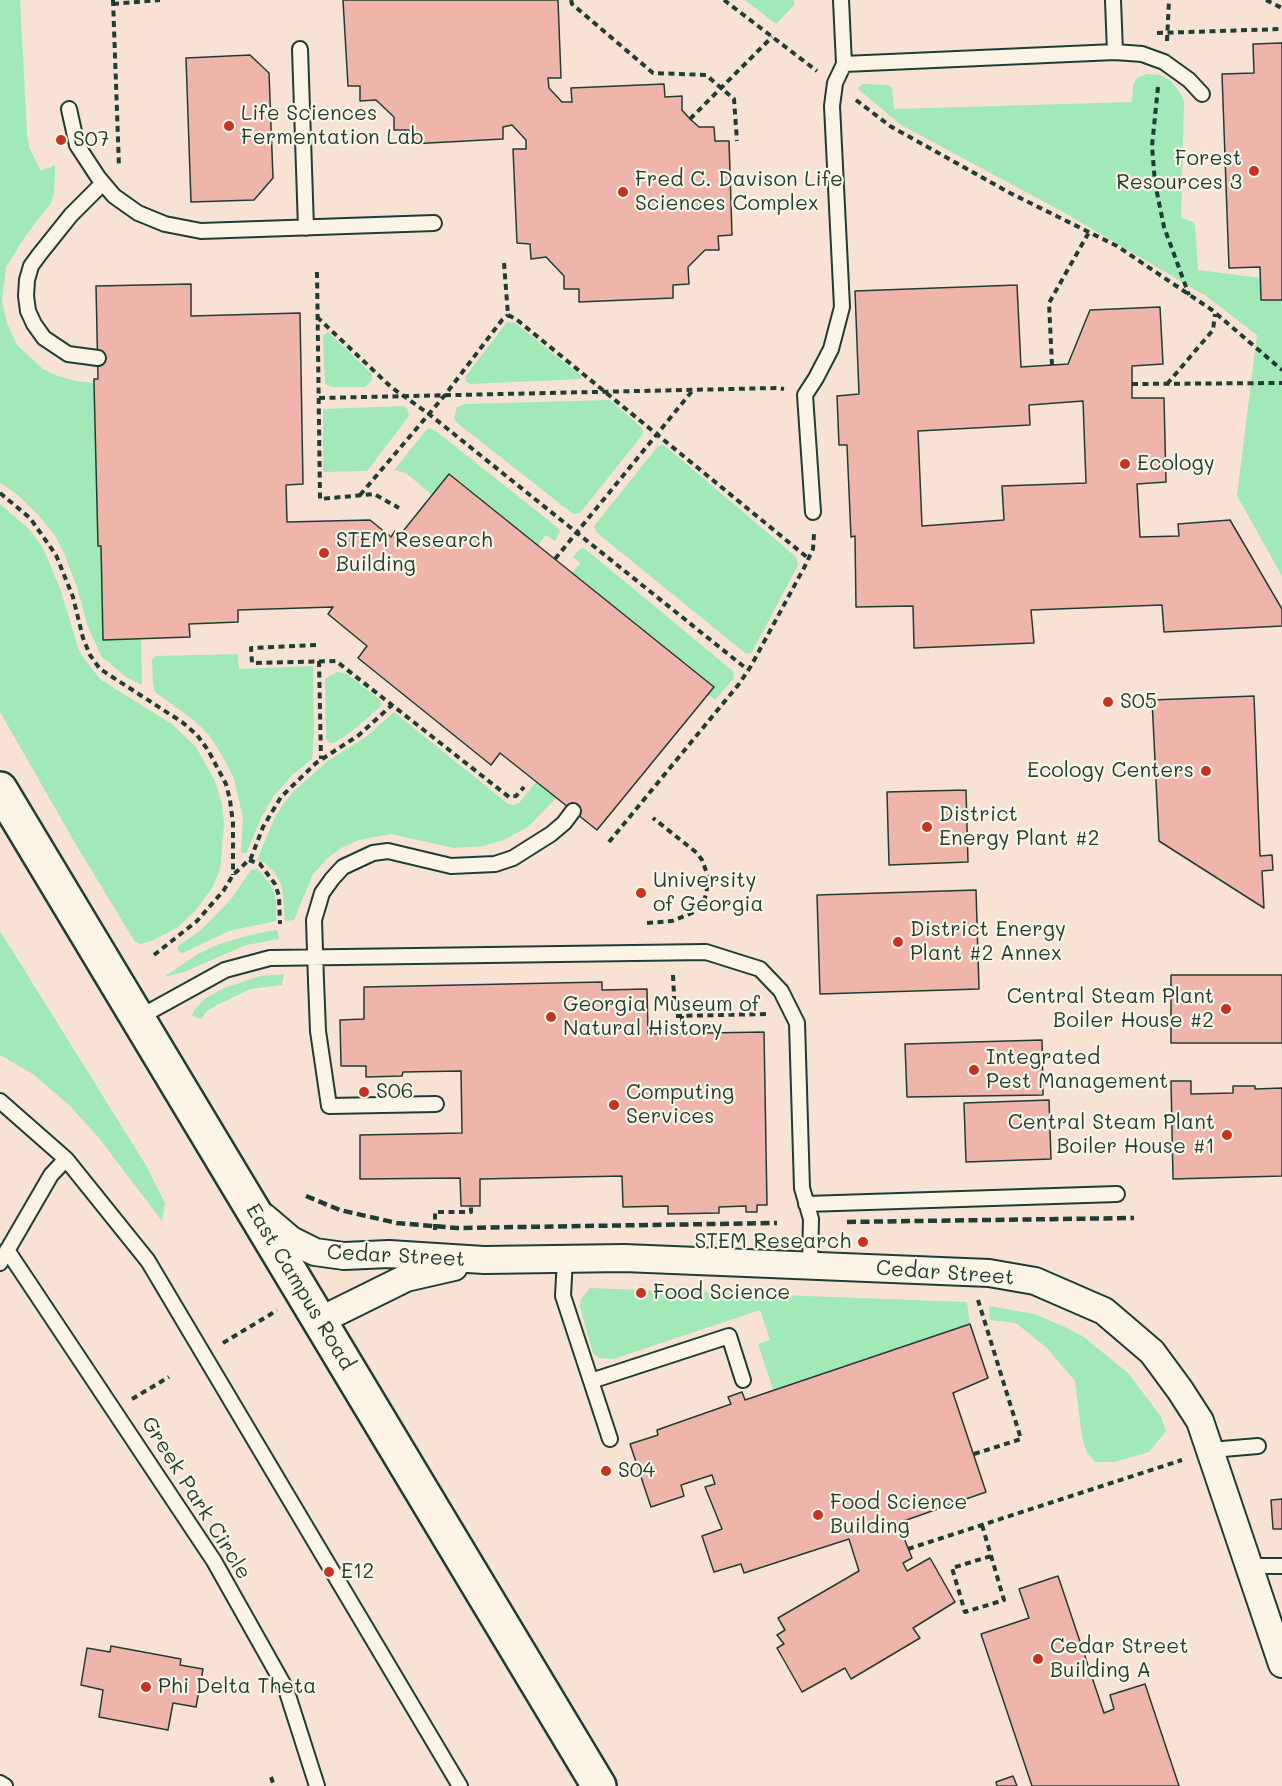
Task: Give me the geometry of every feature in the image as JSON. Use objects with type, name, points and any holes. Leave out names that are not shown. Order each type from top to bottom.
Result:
[{"type":"main road","name":"East Campus Road","points":[[0,789],[599,1786]]},
{"type":"street","name":"Cedar Street","points":[[252,1206],[291,1240],[315,1252],[344,1256],[389,1254],[484,1260],[624,1258],[989,1273],[1035,1281],[1104,1311],[1152,1352],[1200,1421],[1282,1664]]},
{"type":"street","name":"Cedar Street","points":[[321,1320],[406,1278],[484,1260]]},
{"type":"lane","points":[[813,512],[805,395],[831,349],[842,307],[832,106],[835,84],[844,64],[841,0]]},
{"type":"lane","points":[[1113,0],[1115,52]]},
{"type":"lane","points":[[300,49],[306,228]]},
{"type":"lane","points":[[844,64],[1115,52],[1142,54],[1164,62],[1189,80],[1202,94]]},
{"type":"lane","points":[[69,109],[77,145],[103,183],[114,196],[138,213],[165,224],[201,231],[434,223]]},
{"type":"lane","points":[[98,358],[83,358],[68,354],[44,338],[28,311],[26,296],[31,266],[71,215],[103,183]]},
{"type":"lane","points":[[436,1104],[329,1106],[318,1031],[315,957],[314,920],[322,893],[343,867],[373,853],[388,851],[451,866],[495,864],[513,858],[551,834],[573,811]]},
{"type":"lane","points":[[138,1018],[211,978],[243,964],[270,958],[706,952],[760,969],[781,991],[797,1023],[802,1188],[811,1219],[810,1265]]},
{"type":"lane","points":[[0,1101],[66,1159],[148,1261],[460,1786]]},
{"type":"lane","points":[[0,1263],[51,1175],[66,1159]]},
{"type":"lane","points":[[806,1204],[1117,1194]]},
{"type":"lane","name":"Greek Park Circle","points":[[7,1250],[214,1562],[286,1689],[317,1786]]},
{"type":"lane","points":[[565,1258],[563,1296],[610,1439]]},
{"type":"lane","points":[[591,1381],[729,1336],[743,1380]]},
{"type":"lane","points":[[1211,1450],[1258,1446]]},
{"type":"lane","points":[[1249,1566],[1282,1566]]},
{"type":"lane","points":[[0,1783],[5,1786]]},
{"type":"path","points":[[119,169],[113,2],[160,0]]},
{"type":"path","points":[[571,0],[572,4],[653,73],[706,75],[734,99],[736,141]]},
{"type":"path","points":[[724,0],[890,126],[1010,193],[1117,246],[1215,313],[1282,370]]},
{"type":"path","points":[[1169,0],[1168,33],[1158,84],[1152,146],[1155,183],[1164,227],[1190,296]]},
{"type":"path","points":[[1266,0],[1282,8]]},
{"type":"path","points":[[1168,33],[1282,29]]},
{"type":"path","points":[[690,119],[772,37]]},
{"type":"path","points":[[1052,365],[1049,303],[1089,232]]},
{"type":"path","points":[[504,263],[508,315]]},
{"type":"path","points":[[316,272],[320,499],[374,494],[399,508]]},
{"type":"path","points":[[1167,384],[1213,330],[1215,313]]},
{"type":"path","points":[[508,315],[516,319],[808,558]]},
{"type":"path","points":[[360,496],[445,395],[508,315]]},
{"type":"path","points":[[317,316],[391,387],[429,414],[748,670]]},
{"type":"path","points":[[1132,384],[1282,383]]},
{"type":"path","points":[[318,398],[777,388],[805,395]]},
{"type":"path","points":[[555,559],[693,390]]},
{"type":"path","points":[[0,493],[30,518],[56,555],[73,597],[90,655],[100,669],[182,722],[197,735],[219,767],[230,800],[233,875]]},
{"type":"path","points":[[609,842],[748,670],[813,549],[813,512]]},
{"type":"path","points":[[316,645],[251,648],[252,663],[336,661],[509,797],[516,796],[524,787]]},
{"type":"path","points":[[320,661],[321,759]]},
{"type":"path","points":[[154,956],[197,921],[224,890],[233,875],[249,860],[263,828],[281,797],[304,773],[321,759],[359,735],[392,705]]},
{"type":"path","points":[[647,923],[672,921],[692,913],[705,898],[709,879],[697,853],[653,818]]},
{"type":"path","points":[[249,860],[260,864],[275,884],[279,896],[280,924]]},
{"type":"path","points":[[673,974],[675,1016],[773,1014]]},
{"type":"path","points":[[682,1016],[682,1033]]},
{"type":"path","points":[[435,1239],[435,1212],[471,1212],[471,1206]]},
{"type":"path","points":[[974,1454],[1021,1438],[977,1297]]},
{"type":"path","points":[[220,1345],[277,1310]]},
{"type":"path","points":[[137,1396],[169,1377]]},
{"type":"path","points":[[908,1549],[1186,1458]]},
{"type":"path","points":[[982,1525],[1004,1600],[965,1612],[952,1568],[991,1556]]},
{"type":"path","points":[[271,1777],[274,1786]]},
{"type":"shaded area","name":"University of Georgia","points":[[0,0],[1282,0],[1282,1786],[0,1786]]},
{"type":"green space","points":[[0,0],[20,0],[29,147],[41,171],[55,165],[54,193],[51,203],[26,235],[6,267],[2,301],[7,323],[17,345],[43,369],[76,381],[94,383],[103,639],[141,638],[142,685],[126,677],[101,656],[87,624],[77,587],[64,553],[54,534],[18,495],[0,483]]},
{"type":"green space","points":[[745,0],[794,0],[794,5],[776,24]]},
{"type":"green space","points":[[1147,74],[1160,75],[1170,80],[1184,102],[1181,218],[1193,222],[1195,226],[1198,270],[1261,278],[1262,300],[1282,300],[1282,576],[1237,496],[1257,335],[1206,296],[1063,212],[901,125],[858,89],[862,84],[888,85],[892,88],[894,109],[1132,102],[1133,85],[1137,78]]},
{"type":"green space","points":[[507,322],[515,323],[581,376],[581,379],[470,384],[466,382],[465,377]]},
{"type":"green space","points":[[328,332],[372,374],[372,380],[365,387],[331,387],[325,384],[323,335]]},
{"type":"green space","points":[[610,400],[642,428],[643,434],[580,513],[573,514],[456,422],[454,418],[457,407],[466,404]]},
{"type":"green space","points":[[403,406],[407,408],[409,416],[367,471],[323,472],[323,409]]},
{"type":"green space","points":[[428,428],[436,431],[558,528],[560,531],[555,541],[546,535],[538,545],[450,474],[432,495],[406,473],[394,470]]},
{"type":"green space","points":[[664,445],[796,557],[798,565],[749,654],[596,532],[594,526],[658,446]]},
{"type":"green space","points":[[0,504],[29,529],[43,548],[61,591],[79,651],[89,665],[101,680],[172,724],[196,747],[215,781],[222,804],[224,824],[220,870],[212,888],[196,910],[178,927],[154,940],[141,944],[135,942],[0,712]]},
{"type":"green space","points":[[584,548],[733,671],[734,678],[715,700],[707,694],[713,686],[572,573],[580,563],[573,557]]},
{"type":"green space","points":[[238,654],[239,669],[313,666],[312,759],[291,776],[274,796],[262,816],[246,853],[242,853],[241,850],[243,818],[234,779],[223,757],[209,735],[195,721],[155,692],[153,685],[152,660],[156,656]]},
{"type":"green space","points":[[337,672],[347,674],[380,700],[381,706],[351,732],[334,743],[330,743],[326,739],[325,679]]},
{"type":"green space","points":[[394,712],[508,804],[519,803],[536,782],[556,798],[529,826],[504,840],[483,846],[453,848],[391,834],[359,840],[341,848],[313,874],[294,920],[285,921],[282,886],[275,873],[265,863],[257,860],[274,819],[293,792],[329,760],[366,737]]},
{"type":"green space","points":[[258,869],[273,888],[276,900],[276,921],[229,931],[183,953],[178,951],[178,946],[200,931],[232,898],[251,870]]},
{"type":"green space","points":[[277,930],[279,939],[246,945],[184,972],[164,977],[198,954],[219,944]]},
{"type":"green space","points":[[0,931],[147,1167],[165,1203],[162,1221],[99,1138],[70,1106],[33,1074],[0,1055]]},
{"type":"green space","points":[[284,974],[282,985],[250,989],[207,1011],[201,1019],[192,1016],[194,1010],[206,998],[224,988],[260,976]]},
{"type":"green space","points":[[590,1288],[967,1302],[970,1324],[773,1390],[758,1344],[770,1340],[760,1310],[613,1359],[599,1358],[593,1353],[580,1307],[581,1299]]},
{"type":"green space","points":[[989,1306],[1034,1314],[1084,1337],[1129,1374],[1161,1417],[1166,1431],[1149,1452],[1115,1462],[1096,1462],[1087,1453],[1082,1437],[1075,1381],[1047,1348],[1016,1323],[990,1320]]},
{"type":"building","name":"Fred C. Davison Life Sciences Complex","points":[[343,0],[558,0],[561,78],[548,78],[549,88],[562,102],[572,102],[571,88],[664,84],[665,97],[682,96],[682,110],[690,119],[699,127],[714,127],[715,141],[729,141],[732,235],[718,236],[719,250],[705,250],[688,267],[689,284],[673,285],[673,298],[579,302],[579,289],[564,289],[564,276],[546,257],[531,259],[530,244],[517,243],[513,149],[526,149],[526,140],[512,125],[503,127],[503,139],[410,144],[409,130],[394,130],[394,117],[376,100],[360,101],[360,86],[348,86]]},
{"type":"building","name":"Forest Resources 3","points":[[1282,43],[1282,300],[1261,300],[1260,267],[1229,268],[1222,74],[1254,73],[1253,44]]},
{"type":"building","name":"Life Sciences Fermentation Lab","points":[[250,55],[269,73],[273,178],[254,200],[191,202],[186,58]]},
{"type":"building","name":"STEM Research Building","points":[[191,284],[191,316],[300,313],[303,484],[286,485],[287,522],[370,520],[391,537],[395,531],[400,535],[449,474],[714,687],[597,830],[500,753],[491,765],[358,658],[367,646],[328,614],[333,607],[238,610],[238,622],[189,624],[190,637],[103,640],[94,383],[94,379],[98,379],[96,286]]},
{"type":"building","name":"Ecology","points":[[1017,285],[1021,367],[1068,364],[1090,310],[1160,307],[1163,364],[1132,366],[1132,398],[1164,398],[1166,482],[1137,484],[1140,537],[1179,536],[1178,524],[1230,520],[1282,609],[1282,626],[1164,632],[1162,605],[1031,610],[1034,643],[914,648],[913,606],[856,607],[855,536],[851,537],[847,445],[839,445],[837,396],[859,394],[855,291]],"holes":[[[1083,401],[1086,483],[1002,486],[1004,520],[922,526],[918,431],[1030,425],[1029,405]]]},
{"type":"building","name":"Ecology Centers","points":[[1254,696],[1260,856],[1272,855],[1273,870],[1262,871],[1264,908],[1159,841],[1152,700]]},
{"type":"building","name":"District Energy Plant #2","points":[[966,790],[968,862],[889,865],[887,792]]},
{"type":"building","name":"District Energy Plant #2 Annex","points":[[976,890],[979,989],[820,994],[817,895]]},
{"type":"building","name":"Central Steam Plant Boiler House #2","points":[[1171,975],[1282,975],[1282,1043],[1171,1043]]},
{"type":"building","name":"Computing Services","points":[[602,982],[602,990],[647,989],[648,1034],[764,1032],[767,1205],[757,1205],[757,1212],[746,1212],[746,1206],[719,1207],[719,1213],[668,1214],[668,1206],[623,1207],[622,1176],[480,1179],[480,1206],[461,1206],[460,1178],[360,1179],[360,1135],[462,1133],[461,1071],[403,1072],[402,1076],[366,1077],[366,1066],[341,1066],[340,1020],[364,1019],[364,987]]},
{"type":"building","name":"Integrated Pest Management","points":[[1042,1040],[1043,1095],[907,1097],[905,1044]]},
{"type":"building","name":"Central Steam Plant Boiler House #1","points":[[1171,1081],[1191,1081],[1191,1094],[1233,1093],[1233,1086],[1255,1086],[1255,1089],[1282,1088],[1282,1176],[1173,1179]]},
{"type":"building","points":[[1049,1100],[1051,1159],[966,1162],[964,1103]]},
{"type":"building","name":"Food Science Building","points":[[970,1324],[988,1378],[953,1393],[986,1492],[898,1523],[912,1558],[903,1563],[907,1571],[930,1558],[955,1602],[913,1628],[920,1638],[851,1679],[845,1668],[802,1692],[777,1648],[784,1644],[777,1635],[785,1630],[778,1618],[859,1571],[849,1539],[744,1573],[741,1564],[714,1572],[702,1536],[722,1529],[705,1487],[715,1484],[712,1475],[681,1485],[684,1496],[651,1507],[630,1444],[658,1435],[657,1430],[731,1404],[728,1397],[742,1392],[745,1400]]},
{"type":"building","points":[[1282,1499],[1282,1529],[1273,1529],[1271,1500]]},
{"type":"building","name":"Cedar Street Building A","points":[[1058,1576],[1104,1713],[1114,1709],[1110,1695],[1145,1684],[1179,1786],[1032,1786],[981,1634],[1029,1618],[1019,1589]]},
{"type":"building","name":"Phi Delta Theta","points":[[111,1646],[181,1659],[180,1665],[203,1669],[196,1707],[173,1703],[168,1730],[99,1717],[103,1690],[81,1685],[87,1648],[110,1652]]},
{"type":"building","points":[[1013,1776],[1017,1786],[997,1786],[996,1782]]},
{"type":"railway","points":[[306,1196],[340,1210],[397,1223],[457,1228],[777,1223]]},
{"type":"railway","points":[[847,1222],[1134,1218]]},
{"type":"place","name":"Life Sciences Fermentation Lab","points":[[229,126]]},
{"type":"place","name":"S07","points":[[61,140]]},
{"type":"place","name":"Forest Resources 3","points":[[1254,171]]},
{"type":"place","name":"Fred C. Davison Life Sciences Complex","points":[[623,192]]},
{"type":"place","name":"Ecology","points":[[1125,464]]},
{"type":"place","name":"STEM Research Building","points":[[324,553]]},
{"type":"place","name":"S05","points":[[1108,702]]},
{"type":"place","name":"Ecology Centers","points":[[1206,771]]},
{"type":"place","name":"District Energy Plant #2","points":[[927,827]]},
{"type":"place","name":"University of Georgia","points":[[641,893]]},
{"type":"place","name":"District Energy Plant #2 Annex","points":[[898,942]]},
{"type":"place","name":"Central Steam Plant Boiler House #2","points":[[1226,1009]]},
{"type":"place","name":"Georgia Museum of Natural History","points":[[551,1017]]},
{"type":"place","name":"Integrated Pest Management","points":[[974,1070]]},
{"type":"place","name":"S06","points":[[364,1092]]},
{"type":"place","name":"Computing Services","points":[[614,1105]]},
{"type":"place","name":"Central Steam Plant Boiler House #1","points":[[1227,1135]]},
{"type":"place","name":"STEM Research","points":[[863,1242]]},
{"type":"place","name":"Food Science","points":[[641,1293]]},
{"type":"place","name":"S04","points":[[606,1471]]},
{"type":"place","name":"Food Science Building","points":[[818,1515]]},
{"type":"place","name":"E12","points":[[329,1572]]},
{"type":"place","name":"Cedar Street Building A","points":[[1038,1659]]},
{"type":"place","name":"Phi Delta Theta","points":[[146,1687]]}]
